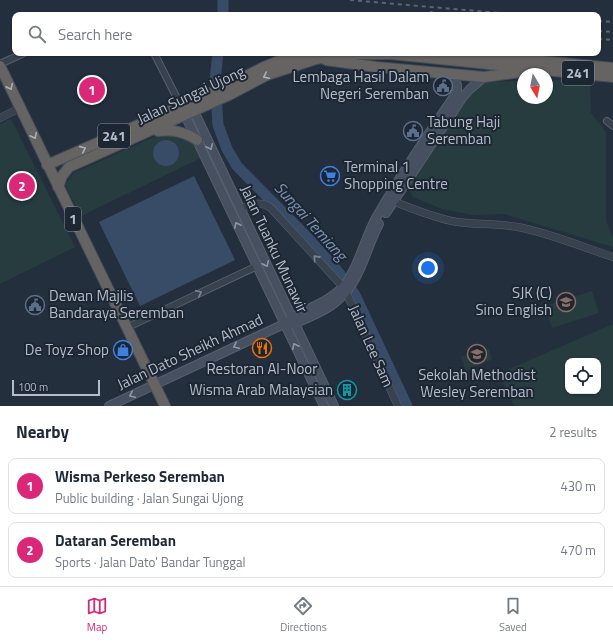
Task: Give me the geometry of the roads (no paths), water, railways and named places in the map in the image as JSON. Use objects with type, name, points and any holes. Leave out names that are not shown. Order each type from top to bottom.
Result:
[{"type":"highway","name":"Jalan Sungai Ujong","points":[[47,165],[228,91],[264,67],[279,61],[313,56]]},
{"type":"highway","points":[[313,56],[376,67],[484,77],[517,72]]},
{"type":"highway","name":"Jalan Sungai Ujong","points":[[411,56],[532,68]]},
{"type":"highway","name":"241","points":[[491,56],[613,68]]},
{"type":"highway","name":"1","points":[[0,65],[47,165],[165,406]]},
{"type":"highway","name":"Jalan Sungai Ujong","points":[[553,70],[613,77]]},
{"type":"highway","name":"Jalan Sungai Ujong","points":[[58,187],[62,176],[69,167],[147,132],[187,109]]},
{"type":"highway","points":[[147,132],[172,130],[188,134],[197,140]]},
{"type":"main road","points":[[449,112],[457,92],[457,85],[451,74]]},
{"type":"main road","points":[[449,112],[470,88],[484,77]]},
{"type":"main road","name":"Jalan Tuanku Munawir","points":[[187,109],[197,140],[322,405]]},
{"type":"main road","name":"Jalan Tuanku Munawir","points":[[187,109],[240,209],[334,406]]},
{"type":"main road","name":"Jalan Dato Sheikh Ahmad","points":[[109,406],[293,321],[346,288],[361,267],[390,200],[449,112]]},
{"type":"street","points":[[0,65],[18,56]]},
{"type":"street","points":[[156,56],[187,109]]},
{"type":"street","points":[[0,118],[20,108]]},
{"type":"street","points":[[607,121],[613,126]]},
{"type":"street","points":[[390,200],[437,217],[456,222],[477,224],[498,223],[523,228],[613,257]]},
{"type":"street","name":"Jalan Lee Sam","points":[[240,209],[261,203],[271,208],[346,288],[398,406]]},
{"type":"street","points":[[126,328],[257,266]]},
{"type":"water","points":[[166,140],[175,144],[179,153],[175,162],[166,166],[157,162],[153,153],[157,144]]},
{"type":"water","points":[[194,176],[235,260],[140,306],[99,222]]},
{"type":"waterway","name":"Sungai Temiang","points":[[223,0],[223,12]]},
{"type":"waterway","name":"Sungai Temiang","points":[[218,56],[215,80],[218,125],[227,149],[237,166],[306,236],[339,273],[355,295],[407,406]]},
{"type":"railway","points":[[350,0],[488,12]]},
{"type":"railway","points":[[601,21],[613,22]]},
{"type":"railway","points":[[601,31],[613,32]]},
{"type":"railway","points":[[601,39],[613,40]]},
{"type":"place","name":"Lembaga Hasil Dalam Negeri Seremban","points":[[443,86]]},
{"type":"place","name":"Wisma Perkeso Seremban","points":[[92,90]]},
{"type":"place","name":"Tabung Haji Seremban","points":[[413,131]]},
{"type":"place","name":"Terminal 1 Shopping Centre","points":[[330,176]]},
{"type":"place","name":"Dataran Seremban","points":[[22,186]]},
{"type":"place","name":"SJK (C) Sino English","points":[[566,302]]},
{"type":"place","name":"Dewan Majlis Bandaraya Seremban","points":[[35,305]]},
{"type":"place","name":"Restoran Al-Noor","points":[[262,348]]},
{"type":"place","name":"De Toyz Shop","points":[[123,350]]},
{"type":"place","name":"Sekolah Methodist Wesley Seremban","points":[[477,354]]},
{"type":"place","name":"Wisma Arab Malaysian","points":[[347,390]]}]
